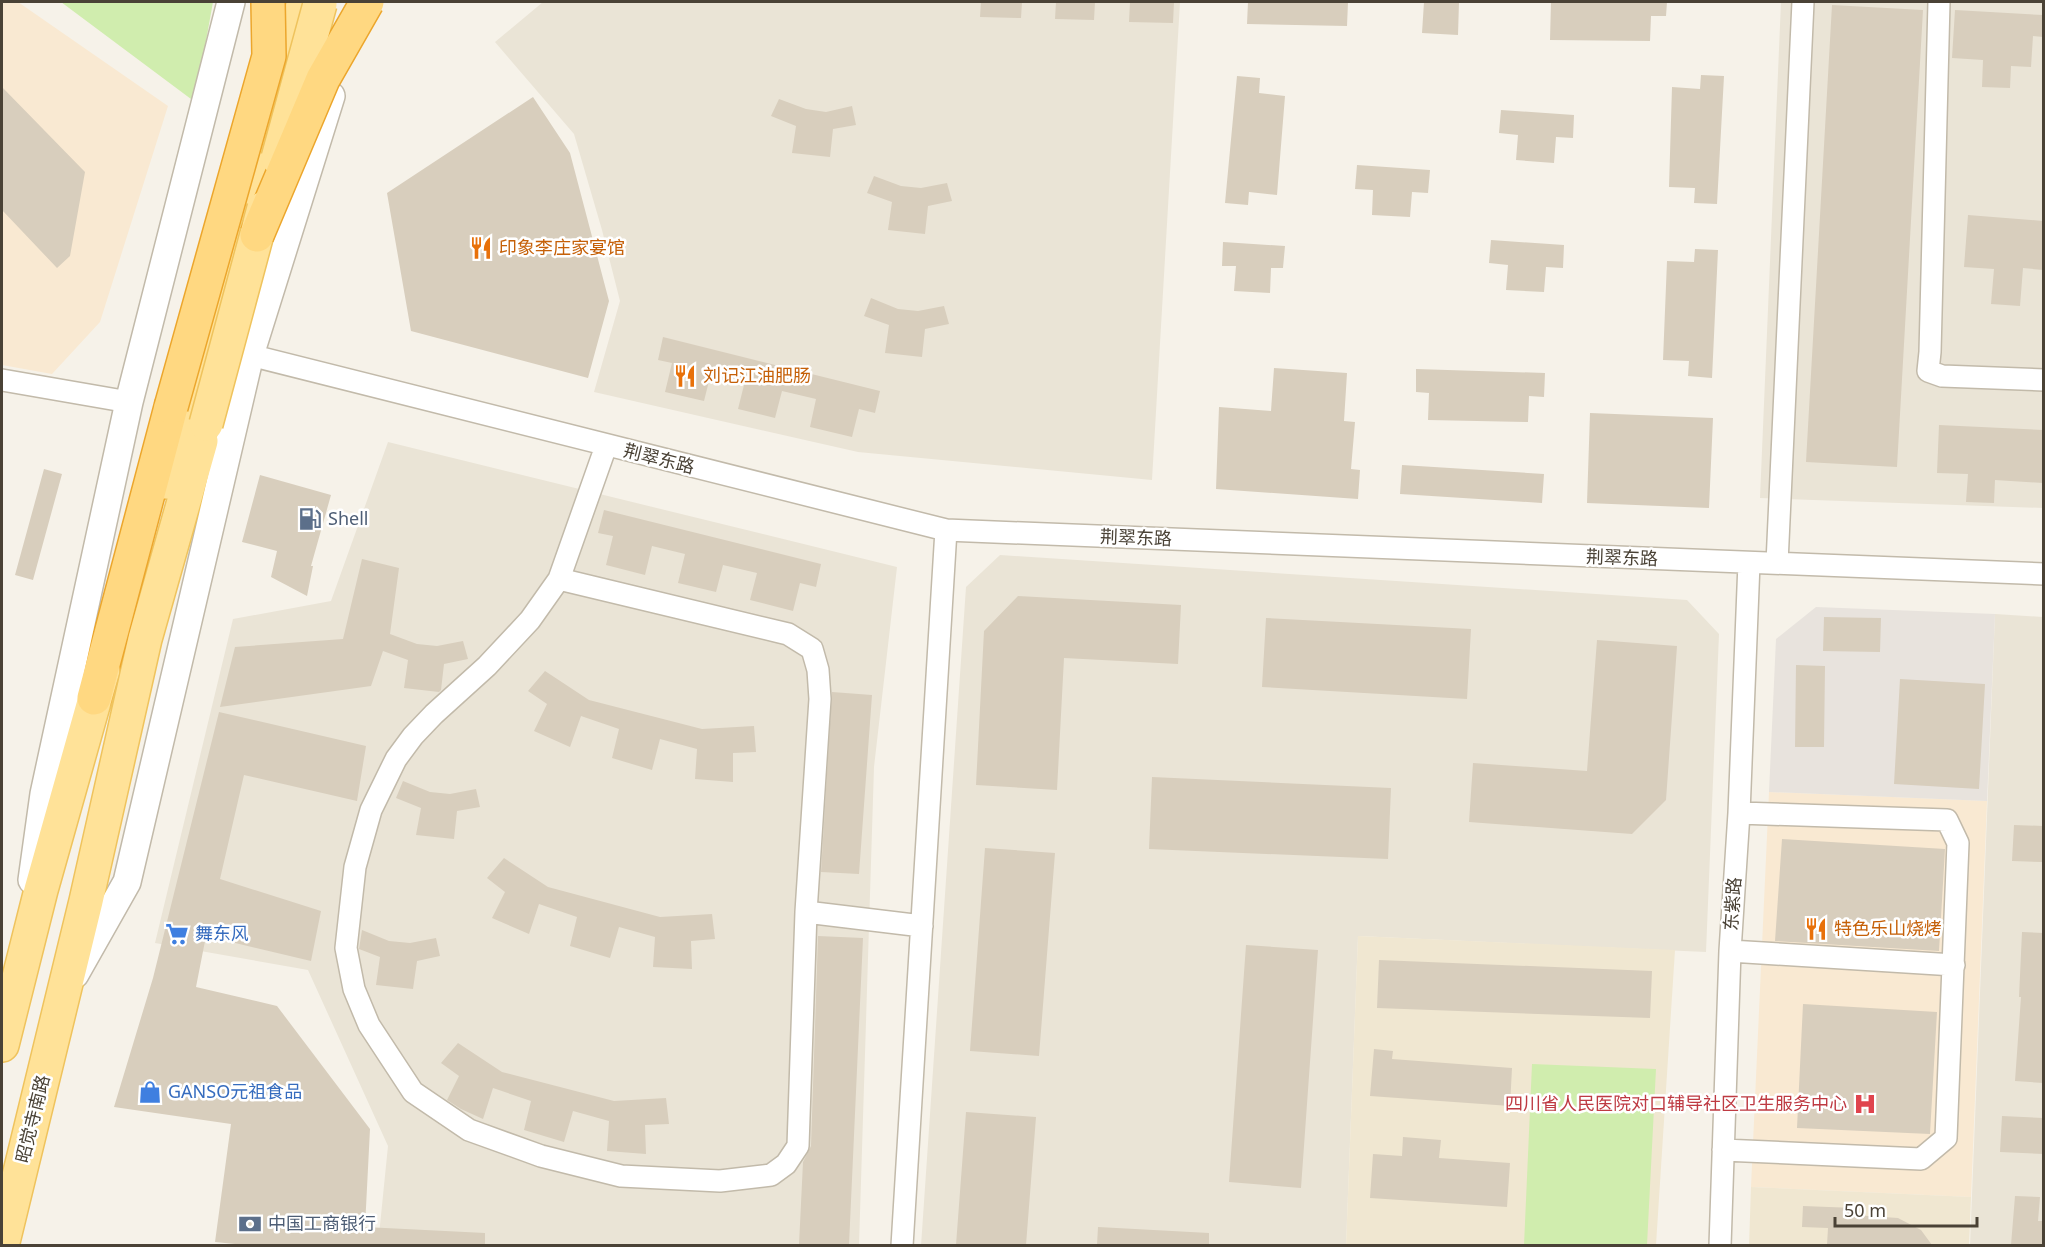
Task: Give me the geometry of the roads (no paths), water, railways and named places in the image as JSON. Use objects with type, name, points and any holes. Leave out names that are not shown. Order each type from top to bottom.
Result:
[{"type":"highway","points":[[94,698],[187,419],[269,56],[268,2]]},
{"type":"highway","points":[[257,235],[323,80],[367,2]]},
{"type":"main road","points":[[187,419],[303,2]]},
{"type":"main road","points":[[187,419],[257,235],[321,2]]},
{"type":"main road","name":"昭觉寺南路","points":[[2,1245],[64,993],[145,639],[187,419]]},
{"type":"main road","points":[[2,1044],[94,698]]},
{"type":"street","points":[[19,975],[44,794],[129,402],[231,2]]},
{"type":"street","points":[[64,993],[127,882],[250,356],[317,137],[362,2]]},
{"type":"street","points":[[1777,563],[1803,2]]},
{"type":"street","points":[[1939,2],[1928,371],[1942,376],[2043,380]]},
{"type":"street","name":"荆翠东路","points":[[250,356],[946,530],[2043,574]]},
{"type":"street","points":[[2,380],[129,402]]},
{"type":"street","points":[[558,579],[788,634],[812,649],[818,670],[820,699],[806,912],[798,1146],[786,1164],[771,1175],[720,1181],[621,1176],[541,1156],[469,1130],[413,1092],[369,1025],[354,989],[346,948],[355,867],[371,810],[396,759],[434,714],[487,666],[530,620],[558,579],[606,446]]},
{"type":"street","points":[[902,1245],[946,530]]},
{"type":"street","name":"东紫路","points":[[1720,1245],[1730,951],[1739,813],[1749,563]]},
{"type":"street","points":[[1723,1150],[1922,1159],[1946,1138],[1958,843],[1947,820],[1739,813]]},
{"type":"street","points":[[806,912],[922,926]]},
{"type":"street","points":[[1730,951],[1954,965]]},
{"type":"place","name":"印象李庄家宴馆","points":[[481,248]]},
{"type":"place","name":"刘记江油肥肠","points":[[685,376]]},
{"type":"place","name":"Shell","points":[[310,519]]},
{"type":"place","name":"特色乐山烧烤","points":[[1816,929]]},
{"type":"place","name":"舞东风","points":[[177,934]]},
{"type":"place","name":"GANSO元祖食品","points":[[150,1092]]},
{"type":"place","name":"四川省人民医院对口辅导社区卫生服务中心","points":[[1865,1104]]},
{"type":"place","name":"中国工商银行","points":[[250,1224]]}]
